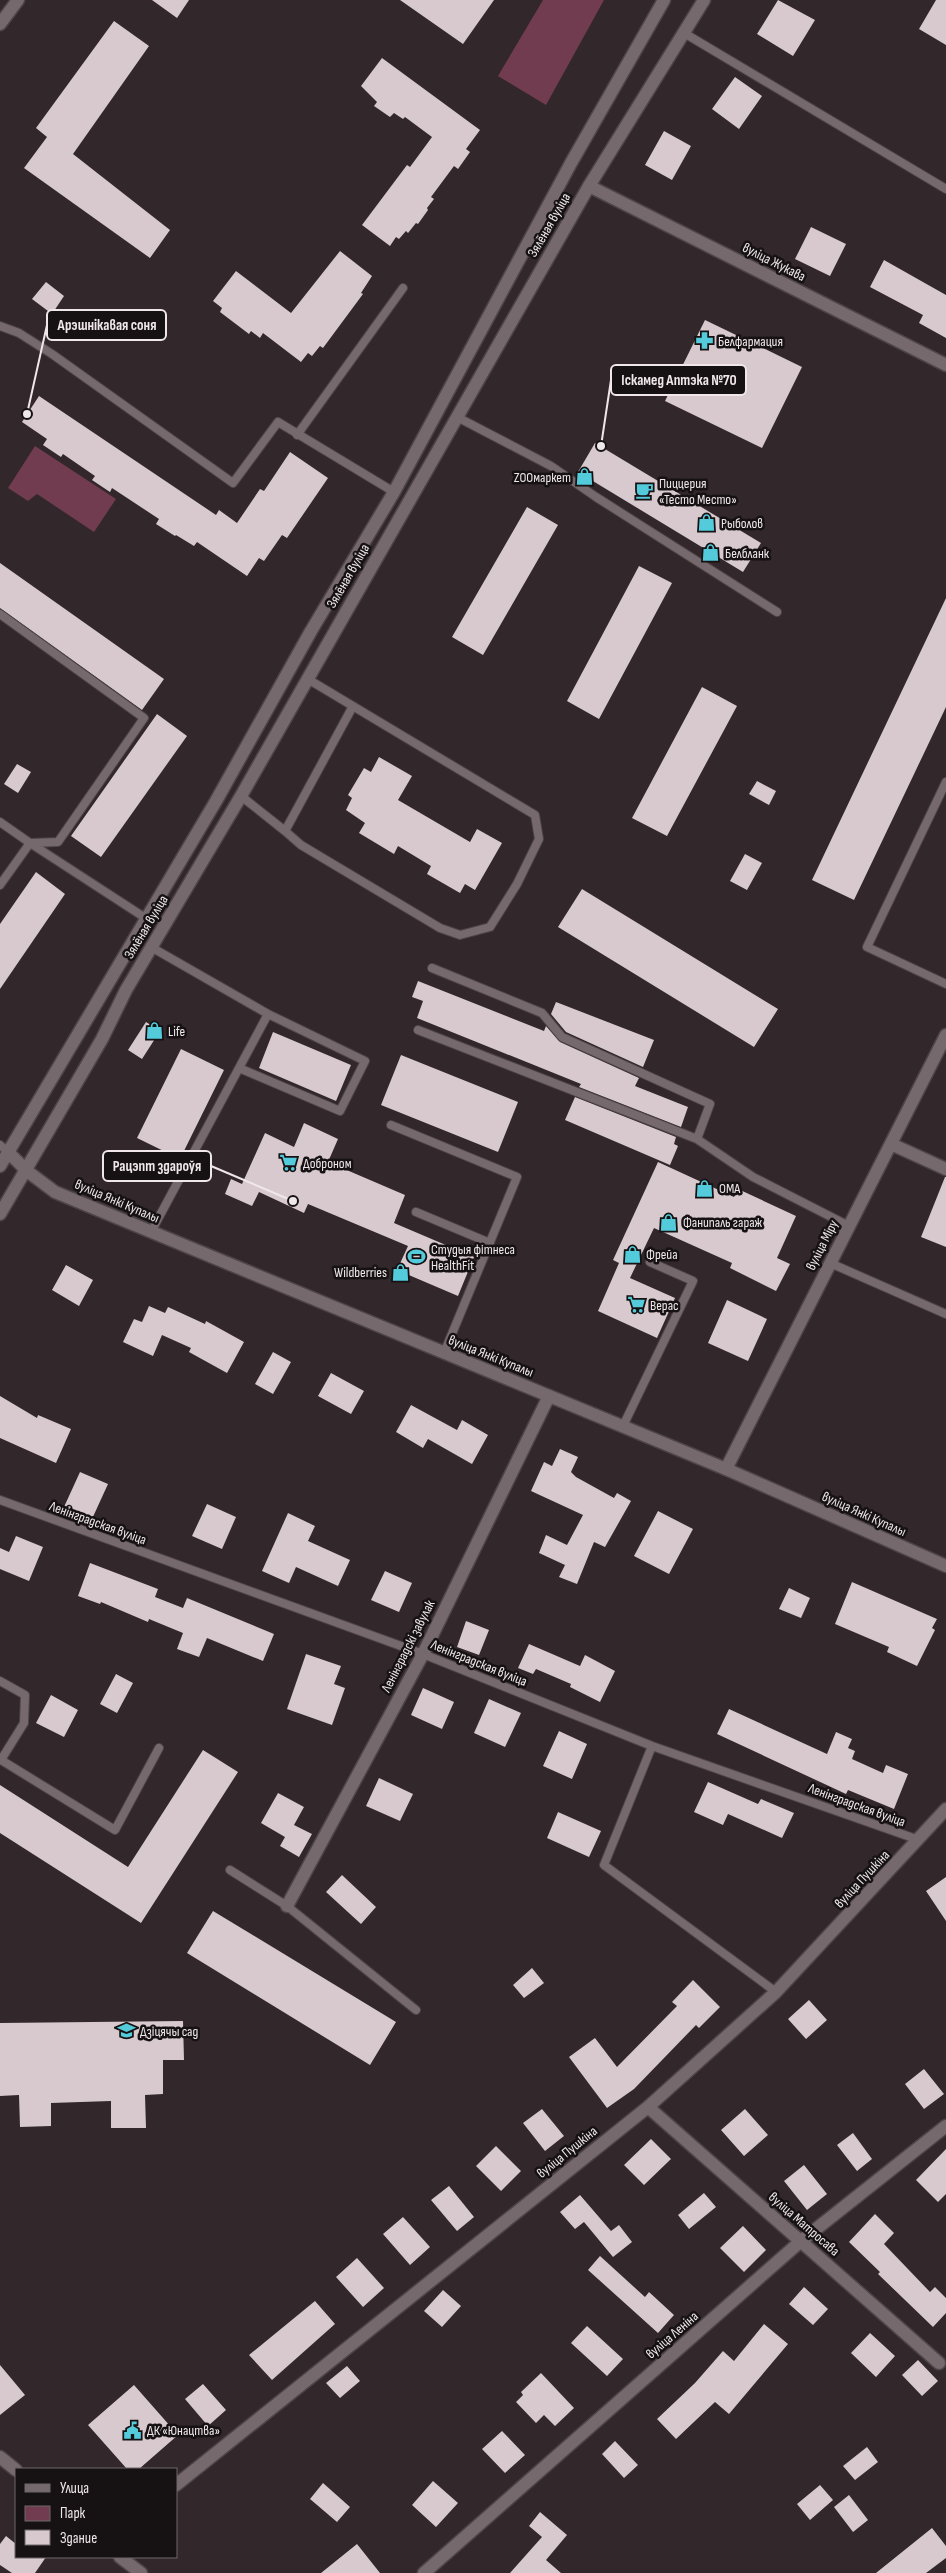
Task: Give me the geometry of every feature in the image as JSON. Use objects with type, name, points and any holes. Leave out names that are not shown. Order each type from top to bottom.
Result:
[{"type":"street","points":[[0,24],[18,0]]},
{"type":"street","name":"Зялёная вуліца","points":[[0,1166],[4,1149],[147,919],[394,492],[571,163],[664,0]]},
{"type":"street","name":"Зялёная вуліца","points":[[0,1214],[27,1171],[152,947],[241,796],[306,678],[589,186],[704,0]]},
{"type":"street","name":"вуліца Жукава","points":[[589,186],[946,365]]},
{"type":"street","points":[[394,492],[409,501]]},
{"type":"street","name":"вуліца Міру","points":[[726,1469],[946,1035]]},
{"type":"street","points":[[890,1144],[946,1169]]},
{"type":"street","name":"вуліца Янкі Купалы","points":[[4,1149],[27,1171],[55,1192],[726,1469],[946,1566]]},
{"type":"street","name":"Ленінградскі завулак","points":[[287,1906],[423,1654],[549,1396]]},
{"type":"street","name":"вуліца Пушкіна","points":[[178,2483],[648,2107],[776,1992],[946,1809]]},
{"type":"street","name":"вуліца Матросава","points":[[648,2107],[939,2363]]},
{"type":"street","name":"вуліца Леніна","points":[[424,2573],[801,2241],[943,2133]]},
{"type":"street","points":[[0,2457],[15,2469]]},
{"type":"street","points":[[121,2558],[140,2573]]},
{"type":"lane","points":[[684,33],[946,189]]},
{"type":"lane","points":[[296,435],[402,288]]},
{"type":"lane","points":[[0,326],[19,333],[52,354],[233,483],[278,422],[296,435],[394,492]]},
{"type":"lane","points":[[457,417],[551,466],[596,497],[777,612]]},
{"type":"lane","points":[[0,614],[144,718],[58,842],[30,843]]},
{"type":"lane","points":[[241,796],[300,845],[440,928],[460,935],[490,927],[517,884],[539,840],[535,815],[306,678]]},
{"type":"lane","points":[[285,831],[353,706]]},
{"type":"lane","points":[[946,782],[867,947],[946,984]]},
{"type":"lane","points":[[0,822],[147,919]]},
{"type":"lane","points":[[0,885],[30,843]]},
{"type":"lane","points":[[152,947],[268,1014],[365,1061],[340,1111],[239,1068]]},
{"type":"lane","points":[[432,968],[542,1014],[562,1037],[710,1104],[697,1139]]},
{"type":"lane","points":[[151,1232],[268,1014]]},
{"type":"lane","points":[[418,1030],[697,1139],[753,1177],[849,1226]]},
{"type":"lane","points":[[392,1125],[517,1177],[444,1353]]},
{"type":"lane","points":[[416,1212],[490,1243]]},
{"type":"lane","points":[[622,1426],[693,1281],[650,1262]]},
{"type":"lane","points":[[830,1263],[946,1314]]},
{"type":"lane","name":"Ленінградская вуліца","points":[[0,1500],[423,1654],[652,1746],[919,1840]]},
{"type":"lane","points":[[0,1681],[25,1695],[24,1723],[1,1760],[115,1830],[159,1748]]},
{"type":"lane","points":[[652,1746],[604,1865],[776,1992]]},
{"type":"lane","points":[[230,1870],[287,1906],[416,2010]]},
{"type":"green space","points":[[543,0],[604,0],[546,105],[498,76]]},
{"type":"green space","points":[[35,446],[116,499],[94,532],[37,494],[28,501],[8,488]]},
{"type":"building","points":[[152,0],[189,0],[177,18]]},
{"type":"building","points":[[400,0],[494,0],[463,44]]},
{"type":"building","points":[[778,0],[815,20],[793,56],[757,34]]},
{"type":"building","points":[[936,0],[946,0],[946,45],[919,29]]},
{"type":"building","points":[[114,21],[149,46],[73,154],[170,230],[150,258],[24,168],[47,137],[36,128]]},
{"type":"building","points":[[382,58],[480,130],[466,149],[470,152],[458,169],[454,166],[431,197],[434,199],[418,224],[416,223],[408,233],[406,231],[399,239],[396,237],[390,246],[362,225],[407,165],[410,167],[432,137],[405,117],[403,119],[394,113],[390,117],[374,106],[377,102],[361,86]]},
{"type":"building","points":[[735,77],[762,96],[739,129],[712,109]]},
{"type":"building","points":[[664,131],[691,146],[672,180],[645,165]]},
{"type":"building","points":[[811,227],[846,244],[830,276],[795,259]]},
{"type":"building","points":[[340,251],[372,276],[361,293],[363,294],[323,348],[320,346],[312,356],[308,353],[301,362],[263,333],[260,338],[251,331],[249,334],[220,312],[222,308],[213,301],[236,271],[291,313]]},
{"type":"building","points":[[884,260],[946,295],[946,338],[919,323],[923,315],[870,287]]},
{"type":"building","points":[[46,282],[64,296],[52,314],[32,299]]},
{"type":"building","points":[[705,320],[802,367],[762,448],[665,401]]},
{"type":"building","points":[[39,396],[216,515],[219,510],[237,523],[260,489],[264,491],[290,452],[328,478],[287,538],[282,535],[264,561],[259,558],[247,576],[197,542],[194,546],[156,524],[159,519],[112,488],[110,492],[92,480],[95,476],[63,454],[61,457],[43,445],[47,439],[22,422]]},
{"type":"building","points":[[595,443],[761,543],[743,572],[578,472]]},
{"type":"building","points":[[527,507],[558,525],[483,655],[452,637]]},
{"type":"building","points":[[0,563],[164,679],[142,710],[0,608]]},
{"type":"building","points":[[639,566],[672,583],[599,719],[567,701]]},
{"type":"building","points":[[946,598],[946,707],[854,900],[812,880]]},
{"type":"building","points":[[702,687],[737,706],[667,836],[632,818]]},
{"type":"building","points":[[157,714],[187,736],[101,857],[71,836]]},
{"type":"building","points":[[379,757],[412,776],[398,800],[470,842],[477,829],[502,843],[475,890],[465,884],[460,893],[427,874],[431,866],[398,846],[394,854],[359,833],[365,823],[346,810],[352,798],[348,795],[364,768],[371,772]]},
{"type":"building","points":[[17,764],[31,772],[18,793],[4,784]]},
{"type":"building","points":[[757,781],[776,791],[769,805],[749,794]]},
{"type":"building","points":[[745,854],[762,863],[747,890],[730,881]]},
{"type":"building","points":[[36,872],[65,894],[0,989],[0,924]]},
{"type":"building","points":[[582,889],[778,1009],[754,1047],[558,927]]},
{"type":"building","points":[[418,981],[544,1031],[546,1026],[560,1042],[639,1078],[635,1086],[688,1107],[681,1127],[579,1087],[581,1084],[417,1018],[423,1001],[412,997]]},
{"type":"building","points":[[556,1002],[654,1040],[643,1067],[566,1032],[551,1014]]},
{"type":"building","points":[[146,1022],[160,1031],[142,1059],[128,1050]]},
{"type":"building","points":[[273,1032],[351,1065],[336,1101],[259,1068]]},
{"type":"building","points":[[181,1049],[224,1070],[180,1159],[137,1138]]},
{"type":"building","points":[[401,1055],[518,1102],[498,1152],[381,1105]]},
{"type":"building","points":[[575,1097],[676,1137],[674,1144],[678,1146],[670,1165],[565,1120]]},
{"type":"building","points":[[304,1123],[338,1139],[328,1162],[405,1195],[394,1223],[474,1257],[458,1296],[397,1270],[408,1246],[308,1204],[304,1213],[259,1192],[252,1206],[225,1194],[231,1179],[242,1184],[265,1133],[294,1147]]},
{"type":"building","points":[[658,1162],[734,1197],[738,1189],[796,1216],[777,1258],[790,1264],[776,1291],[730,1268],[732,1263],[654,1228],[630,1278],[675,1298],[657,1338],[598,1311],[619,1263],[613,1260]]},
{"type":"building","points":[[946,1177],[946,1247],[921,1237]]},
{"type":"building","points":[[66,1265],[93,1280],[79,1306],[52,1290]]},
{"type":"building","points":[[727,1300],[767,1319],[748,1361],[708,1343]]},
{"type":"building","points":[[149,1306],[165,1313],[168,1307],[205,1324],[206,1321],[244,1342],[227,1373],[189,1352],[191,1348],[162,1335],[153,1356],[123,1342],[134,1319],[142,1322]]},
{"type":"building","points":[[273,1352],[291,1362],[273,1394],[255,1384]]},
{"type":"building","points":[[331,1373],[364,1391],[351,1414],[318,1396]]},
{"type":"building","points":[[0,1396],[37,1418],[38,1415],[71,1429],[56,1463],[0,1438]]},
{"type":"building","points":[[411,1405],[457,1430],[462,1420],[488,1435],[472,1464],[428,1439],[423,1448],[396,1432]]},
{"type":"building","points":[[560,1449],[578,1457],[571,1472],[576,1477],[614,1498],[617,1493],[631,1501],[605,1547],[594,1542],[577,1584],[559,1577],[565,1565],[539,1553],[546,1535],[567,1545],[583,1515],[531,1491],[544,1462],[552,1466]]},
{"type":"building","points":[[80,1472],[108,1484],[92,1519],[64,1507]]},
{"type":"building","points":[[207,1504],[236,1517],[222,1549],[192,1536]]},
{"type":"building","points":[[658,1511],[693,1529],[669,1574],[634,1556]]},
{"type":"building","points":[[288,1513],[315,1526],[308,1541],[350,1560],[338,1586],[296,1567],[289,1583],[262,1571]]},
{"type":"building","points":[[16,1536],[43,1547],[29,1581],[0,1569],[0,1548],[9,1552]]},
{"type":"building","points":[[90,1563],[158,1589],[155,1597],[183,1608],[187,1598],[274,1634],[263,1661],[207,1638],[199,1657],[177,1649],[183,1633],[149,1619],[148,1622],[101,1602],[100,1604],[78,1596]]},
{"type":"building","points":[[385,1571],[412,1583],[399,1612],[371,1600]]},
{"type":"building","points":[[852,1582],[937,1619],[932,1628],[935,1630],[917,1666],[887,1652],[889,1647],[835,1624]]},
{"type":"building","points":[[789,1588],[810,1598],[801,1618],[779,1609]]},
{"type":"building","points":[[466,1621],[489,1630],[479,1655],[457,1647]]},
{"type":"building","points":[[529,1644],[580,1666],[585,1655],[615,1671],[600,1702],[570,1687],[571,1684],[536,1669],[533,1674],[518,1668]]},
{"type":"building","points":[[306,1654],[341,1666],[334,1684],[345,1688],[332,1725],[287,1709]]},
{"type":"building","points":[[116,1674],[133,1683],[117,1713],[100,1704]]},
{"type":"building","points":[[423,1688],[454,1702],[442,1729],[411,1715]]},
{"type":"building","points":[[51,1695],[78,1710],[64,1737],[36,1723]]},
{"type":"building","points":[[489,1699],[521,1713],[505,1747],[474,1733]]},
{"type":"building","points":[[729,1709],[827,1754],[836,1732],[852,1739],[848,1748],[855,1751],[852,1759],[883,1773],[886,1765],[908,1774],[894,1809],[848,1790],[846,1794],[717,1734]]},
{"type":"building","points":[[559,1731],[587,1744],[572,1779],[543,1766]]},
{"type":"building","points":[[203,1750],[238,1772],[141,1923],[0,1833],[0,1785],[128,1867]]},
{"type":"building","points":[[379,1778],[413,1794],[400,1821],[366,1806]]},
{"type":"building","points":[[708,1782],[758,1804],[761,1799],[794,1813],[782,1838],[728,1814],[723,1825],[694,1812]]},
{"type":"building","points":[[278,1793],[304,1807],[294,1825],[312,1834],[299,1857],[280,1846],[285,1837],[261,1823]]},
{"type":"building","points":[[558,1812],[601,1831],[589,1857],[547,1838]]},
{"type":"building","points":[[342,1875],[376,1907],[361,1924],[326,1892]]},
{"type":"building","points":[[946,1877],[946,1921],[926,1891]]},
{"type":"building","points":[[213,1911],[396,2022],[370,2065],[187,1953]]},
{"type":"building","points":[[532,1968],[544,1983],[524,1998],[513,1985]]},
{"type":"building","points":[[693,1980],[720,2007],[699,2028],[696,2025],[634,2089],[607,2108],[569,2057],[595,2038],[617,2067],[677,2006],[672,2002]]},
{"type":"building","points":[[809,2000],[827,2020],[806,2039],[788,2019]]},
{"type":"building","points":[[183,2021],[184,2060],[163,2060],[163,2094],[145,2095],[146,2128],[111,2128],[111,2101],[51,2103],[51,2126],[20,2127],[19,2095],[0,2096],[0,2023]]},
{"type":"building","points":[[924,2069],[944,2094],[924,2109],[905,2084]]},
{"type":"building","points":[[542,2109],[564,2136],[545,2151],[523,2123]]},
{"type":"building","points":[[745,2109],[768,2135],[744,2156],[721,2130]]},
{"type":"building","points":[[853,2133],[872,2159],[857,2171],[837,2145]]},
{"type":"building","points":[[651,2139],[671,2159],[644,2185],[624,2165]]},
{"type":"building","points":[[496,2146],[521,2171],[501,2191],[476,2166]]},
{"type":"building","points":[[946,2149],[946,2194],[938,2202],[916,2180]]},
{"type":"building","points":[[804,2165],[827,2194],[807,2210],[784,2181]]},
{"type":"building","points":[[449,2186],[474,2217],[457,2231],[431,2200]]},
{"type":"building","points":[[704,2193],[716,2207],[689,2229],[678,2215]]},
{"type":"building","points":[[580,2195],[611,2231],[619,2225],[632,2242],[613,2257],[584,2222],[575,2229],[560,2212]]},
{"type":"building","points":[[875,2214],[894,2233],[884,2244],[930,2292],[935,2287],[946,2298],[946,2313],[933,2327],[878,2274],[880,2272],[849,2242]]},
{"type":"building","points":[[403,2217],[430,2247],[410,2265],[383,2234]]},
{"type":"building","points":[[743,2226],[766,2250],[744,2272],[720,2248]]},
{"type":"building","points":[[600,2256],[645,2297],[649,2292],[674,2315],[658,2333],[588,2270]]},
{"type":"building","points":[[357,2258],[384,2288],[363,2307],[336,2277]]},
{"type":"building","points":[[804,2287],[828,2309],[813,2325],[789,2304]]},
{"type":"building","points":[[443,2290],[461,2306],[442,2327],[424,2311]]},
{"type":"building","points":[[315,2301],[335,2324],[272,2380],[249,2355]]},
{"type":"building","points":[[764,2324],[788,2344],[729,2414],[715,2402],[676,2439],[657,2419],[695,2383],[723,2351],[734,2361]]},
{"type":"building","points":[[587,2326],[623,2359],[607,2376],[571,2343]]},
{"type":"building","points":[[870,2333],[895,2356],[876,2377],[851,2353]]},
{"type":"building","points":[[918,2360],[938,2381],[922,2396],[902,2375]]},
{"type":"building","points":[[0,2365],[25,2395],[0,2415]]},
{"type":"building","points":[[347,2366],[360,2381],[340,2398],[326,2383]]},
{"type":"building","points":[[541,2373],[574,2408],[555,2426],[544,2415],[536,2423],[516,2402],[523,2395],[521,2392]]},
{"type":"building","points":[[203,2384],[226,2410],[208,2426],[185,2399]]},
{"type":"building","name":"ДК «Юнацтва»","points":[[134,2385],[178,2435],[140,2468],[126,2468],[88,2425]]},
{"type":"building","points":[[502,2431],[525,2455],[505,2473],[482,2449]]},
{"type":"building","points":[[615,2441],[638,2465],[624,2478],[602,2454]]},
{"type":"building","points":[[867,2447],[878,2462],[855,2480],[843,2466]]},
{"type":"building","points":[[433,2481],[458,2503],[436,2527],[412,2505]]},
{"type":"building","points":[[323,2483],[350,2507],[337,2522],[310,2499]]},
{"type":"building","points":[[820,2485],[833,2500],[810,2520],[797,2504]]},
{"type":"building","points":[[849,2495],[868,2520],[853,2532],[834,2507]]},
{"type":"building","points":[[540,2512],[567,2535],[546,2560],[561,2573],[510,2573],[542,2537],[529,2526]]},
{"type":"building","points":[[932,2528],[946,2546],[946,2558],[926,2573],[876,2573]]},
{"type":"building","points":[[6,2536],[15,2543],[15,2558],[45,2558],[35,2573],[12,2573],[0,2565],[0,2544]]},
{"type":"building","points":[[357,2544],[380,2573],[321,2573]]},
{"type":"place","name":"Белфармация","points":[[704,341]]},
{"type":"place","name":"Арэшнікавая соня","points":[[27,414]]},
{"type":"place","name":"Іскамед Аптэка №70","points":[[601,446]]},
{"type":"place","name":"ZOOмаркет","points":[[585,477]]},
{"type":"place","name":"Пиццерия «Тесто Место»","points":[[645,491]]},
{"type":"place","name":"Рыболов","points":[[707,523]]},
{"type":"place","name":"Белбланк","points":[[711,553]]},
{"type":"place","name":"Life","points":[[154,1031]]},
{"type":"place","name":"Доброном","points":[[289,1163]]},
{"type":"place","name":"ОМА","points":[[705,1188]]},
{"type":"place","name":"Рацэпт здароўя","points":[[293,1201]]},
{"type":"place","name":"Фанипаль гараж","points":[[669,1222]]},
{"type":"place","name":"Фрейа","points":[[632,1254]]},
{"type":"place","name":"Студыя фітнеса HealthFit","points":[[417,1257]]},
{"type":"place","name":"Wildberries","points":[[401,1272]]},
{"type":"place","name":"Верас","points":[[636,1305]]},
{"type":"place","name":"Дзіцячы сад","points":[[126,2031]]},
{"type":"place","name":"ДК «Юнацтва»","points":[[133,2430]]}]
